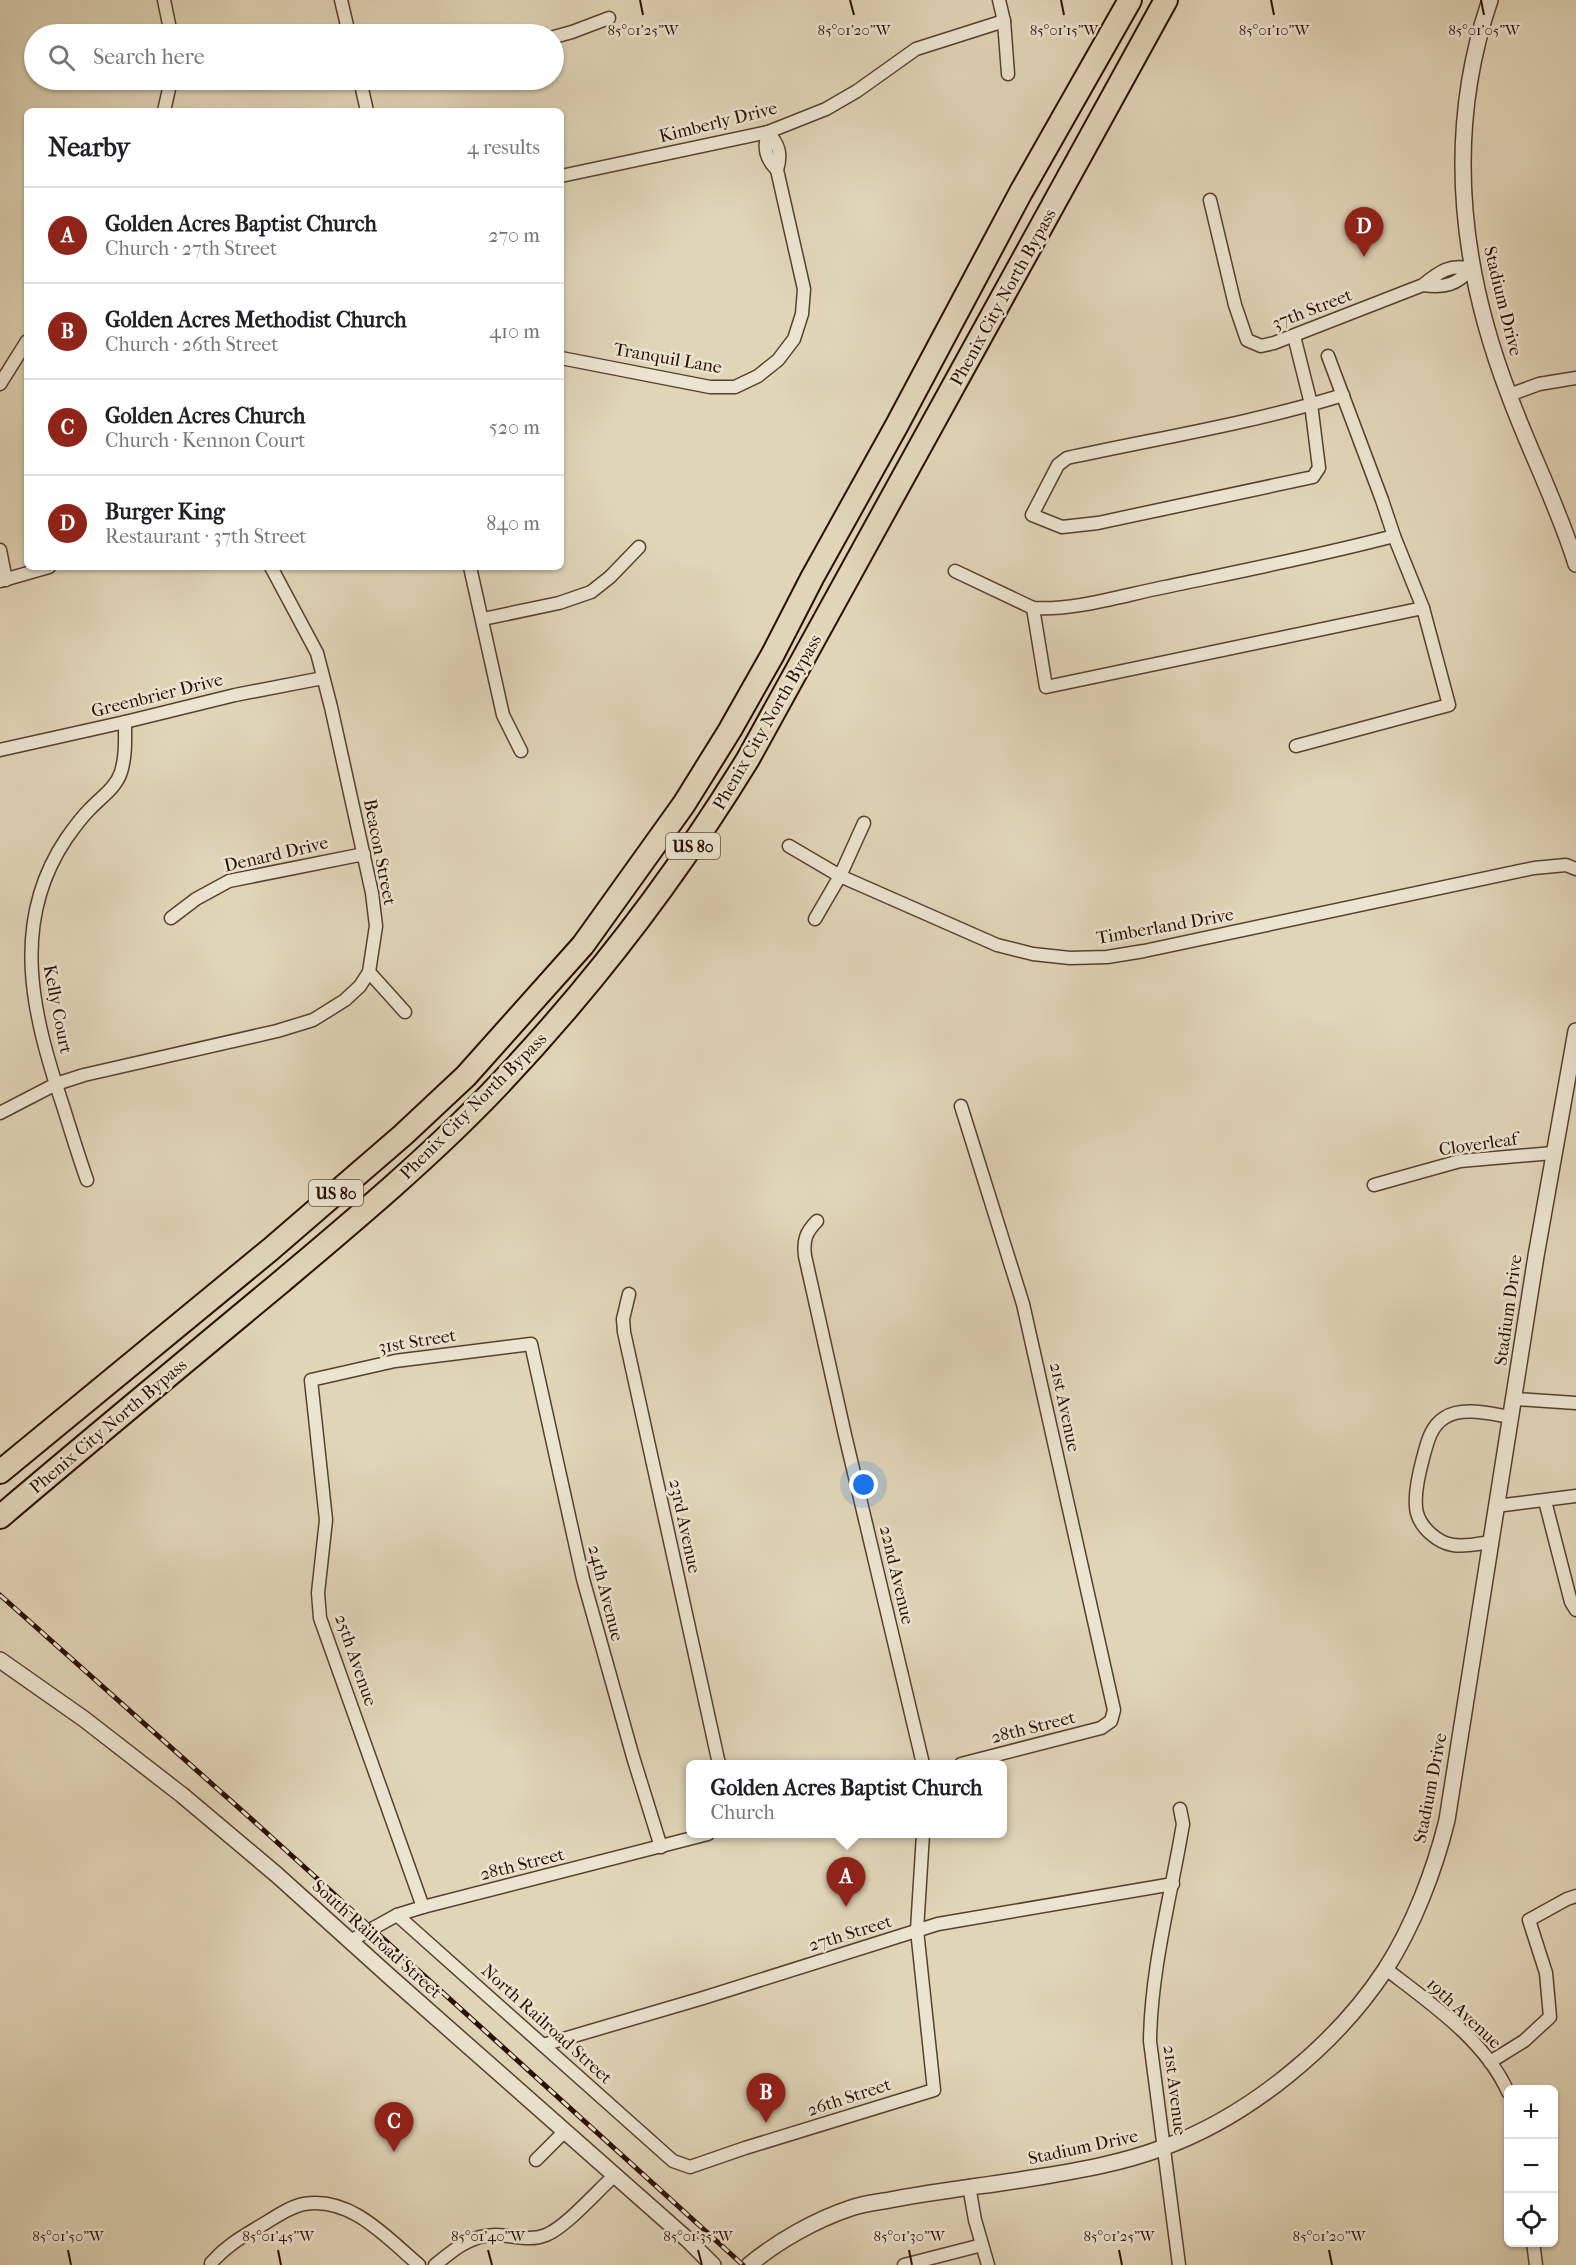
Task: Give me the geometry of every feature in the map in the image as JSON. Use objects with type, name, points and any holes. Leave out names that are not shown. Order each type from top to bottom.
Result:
[{"type":"highway","points":[[1099,55],[1117,0]]},
{"type":"highway","name":"Phenix City North Bypass","points":[[0,1472],[271,1250],[403,1135],[466,1076],[583,945],[684,804],[730,730],[1016,202],[1130,0]]},
{"type":"highway","name":"Phenix City North Bypass","points":[[0,1517],[400,1180],[488,1096],[610,959],[683,861],[759,741],[1149,30],[1168,0]]},
{"type":"street","points":[[164,0],[169,24]]},
{"type":"street","points":[[341,0],[347,24]]},
{"type":"street","points":[[999,0],[1004,21],[1008,74]]},
{"type":"street","name":"Stadium Drive","points":[[1490,0],[1476,49],[1464,121],[1463,194],[1471,269],[1509,395],[1542,471],[1576,564]]},
{"type":"street","points":[[564,34],[609,18]]},
{"type":"street","name":"Kimberly Drive","points":[[564,175],[768,132],[826,110],[857,91],[916,48],[1004,21]]},
{"type":"street","points":[[165,108],[169,90]]},
{"type":"street","points":[[364,90],[367,108]]},
{"type":"street","name":"Tranquil Lane","points":[[564,359],[710,387],[735,387],[758,376],[778,360],[794,339],[802,314],[804,289],[777,171],[781,158],[778,144],[768,132]]},
{"type":"street","name":"37th Street","points":[[1210,200],[1235,305],[1247,340],[1261,346],[1294,336],[1423,285],[1440,287],[1460,281],[1471,269]]},
{"type":"street","points":[[1294,336],[1311,404],[1319,468],[1313,477],[1098,523],[1062,527],[1032,515],[1058,465],[1067,458],[1235,423],[1311,404],[1343,395]]},
{"type":"street","points":[[0,384],[24,346]]},
{"type":"street","points":[[1296,746],[1449,705],[1423,608],[1328,356]]},
{"type":"street","points":[[1509,395],[1539,384],[1576,378]]},
{"type":"street","points":[[955,571],[1033,608],[1047,609],[1096,601],[1348,548],[1394,536]]},
{"type":"street","points":[[483,619],[559,603],[591,592],[610,577],[639,547]]},
{"type":"street","points":[[0,550],[3,581],[39,570]]},
{"type":"street","name":"Beacon Street","points":[[273,570],[317,653],[323,678],[372,893],[376,926],[369,972]]},
{"type":"street","points":[[471,570],[503,715],[521,751]]},
{"type":"street","points":[[1033,608],[1046,687],[1423,608]]},
{"type":"street","name":"Greenbrier Drive","points":[[0,750],[125,723],[235,695],[323,678]]},
{"type":"street","name":"Kelly Court","points":[[87,1180],[73,1144],[38,1018],[31,981],[30,944],[36,907],[48,872],[66,840],[88,810],[107,794],[121,774],[125,750],[125,723]]},
{"type":"street","points":[[815,919],[840,876],[864,823]]},
{"type":"street","name":"Timberland Drive","points":[[789,846],[840,876],[997,945],[1033,954],[1070,958],[1107,957],[1144,951],[1534,868],[1573,865]]},
{"type":"street","name":"Denard Drive","points":[[171,918],[196,899],[229,881],[364,854]]},
{"type":"street","points":[[0,1113],[56,1084],[84,1075],[277,1031],[313,1020],[345,1000],[360,986],[369,972],[405,1012]]},
{"type":"street","name":"Stadium Drive","points":[[748,2265],[798,2232],[854,2207],[969,2186],[1097,2168],[1164,2148],[1214,2126],[1266,2092],[1315,2054],[1386,1969],[1421,1901],[1447,1820],[1553,1153],[1576,1031]]},
{"type":"street","name":"21st Avenue","points":[[961,1106],[1023,1304],[1114,1710],[1111,1721]]},
{"type":"street","name":"Cloverleaf","points":[[1374,1185],[1460,1161],[1553,1153]]},
{"type":"street","name":"22nd Avenue","points":[[817,1221],[808,1230],[804,1243],[805,1256],[922,1760]]},
{"type":"street","name":"23rd Avenue","points":[[629,1294],[623,1319],[624,1332],[718,1760]]},
{"type":"street","name":"31st Street","points":[[311,1380],[395,1361],[531,1344]]},
{"type":"street","name":"24th Avenue","points":[[531,1344],[583,1579],[630,1747],[661,1847]]},
{"type":"street","name":"25th Avenue","points":[[311,1380],[326,1520],[318,1593],[321,1618],[423,1907]]},
{"type":"street","points":[[1515,1399],[1576,1403]]},
{"type":"street","points":[[1490,1542],[1453,1545],[1431,1534],[1417,1512],[1418,1475],[1434,1427],[1444,1418],[1456,1413],[1468,1412],[1511,1417]]},
{"type":"street","points":[[1496,1506],[1576,1496]]},
{"type":"street","points":[[1545,1501],[1571,1602],[1576,1610]]},
{"type":"street","name":"South Railroad Street","points":[[0,1660],[84,1719],[182,1795],[277,1875],[688,2240],[713,2265]]},
{"type":"street","name":"28th Street","points":[[977,1760],[1101,1728],[1111,1721]]},
{"type":"street","name":"21st Avenue","points":[[1179,2265],[1150,2041],[1150,2017],[1183,1824],[1180,1809]]},
{"type":"street","name":"28th Street","points":[[350,1941],[397,1915],[423,1907],[691,1838]]},
{"type":"street","points":[[917,1930],[923,1838]]},
{"type":"street","name":"27th Street","points":[[543,2045],[892,1940],[917,1930],[998,1913],[1173,1884]]},
{"type":"street","points":[[1490,2062],[1524,2042],[1550,2018],[1546,1973],[1529,1920],[1576,1896]]},
{"type":"street","name":"North Railroad Street","points":[[397,1915],[673,2161]]},
{"type":"street","name":"26th Street","points":[[673,2161],[690,2167],[934,2090],[917,1930]]},
{"type":"street","name":"19th Avenue","points":[[1386,1969],[1473,2042],[1497,2069],[1505,2085]]},
{"type":"street","points":[[536,2160],[565,2131]]},
{"type":"street","points":[[435,2265],[471,2239],[495,2235],[519,2238],[544,2236],[566,2222],[615,2175]]},
{"type":"street","points":[[969,2186],[988,2265]]},
{"type":"street","points":[[211,2263],[227,2246],[280,2214],[302,2204],[326,2202],[349,2210],[378,2230],[419,2265]]},
{"type":"street","points":[[904,2265],[982,2245]]},
{"type":"street","points":[[1534,2247],[1536,2265]]},
{"type":"railway","points":[[0,1595],[258,1825],[743,2265]]},
{"type":"place","name":"Burger King","points":[[1364,257]]},
{"type":"place","name":"Golden Acres Baptist Church","points":[[846,1907]]},
{"type":"place","name":"Golden Acres Methodist Church","points":[[766,2123]]},
{"type":"place","name":"Golden Acres Church","points":[[394,2152]]}]
